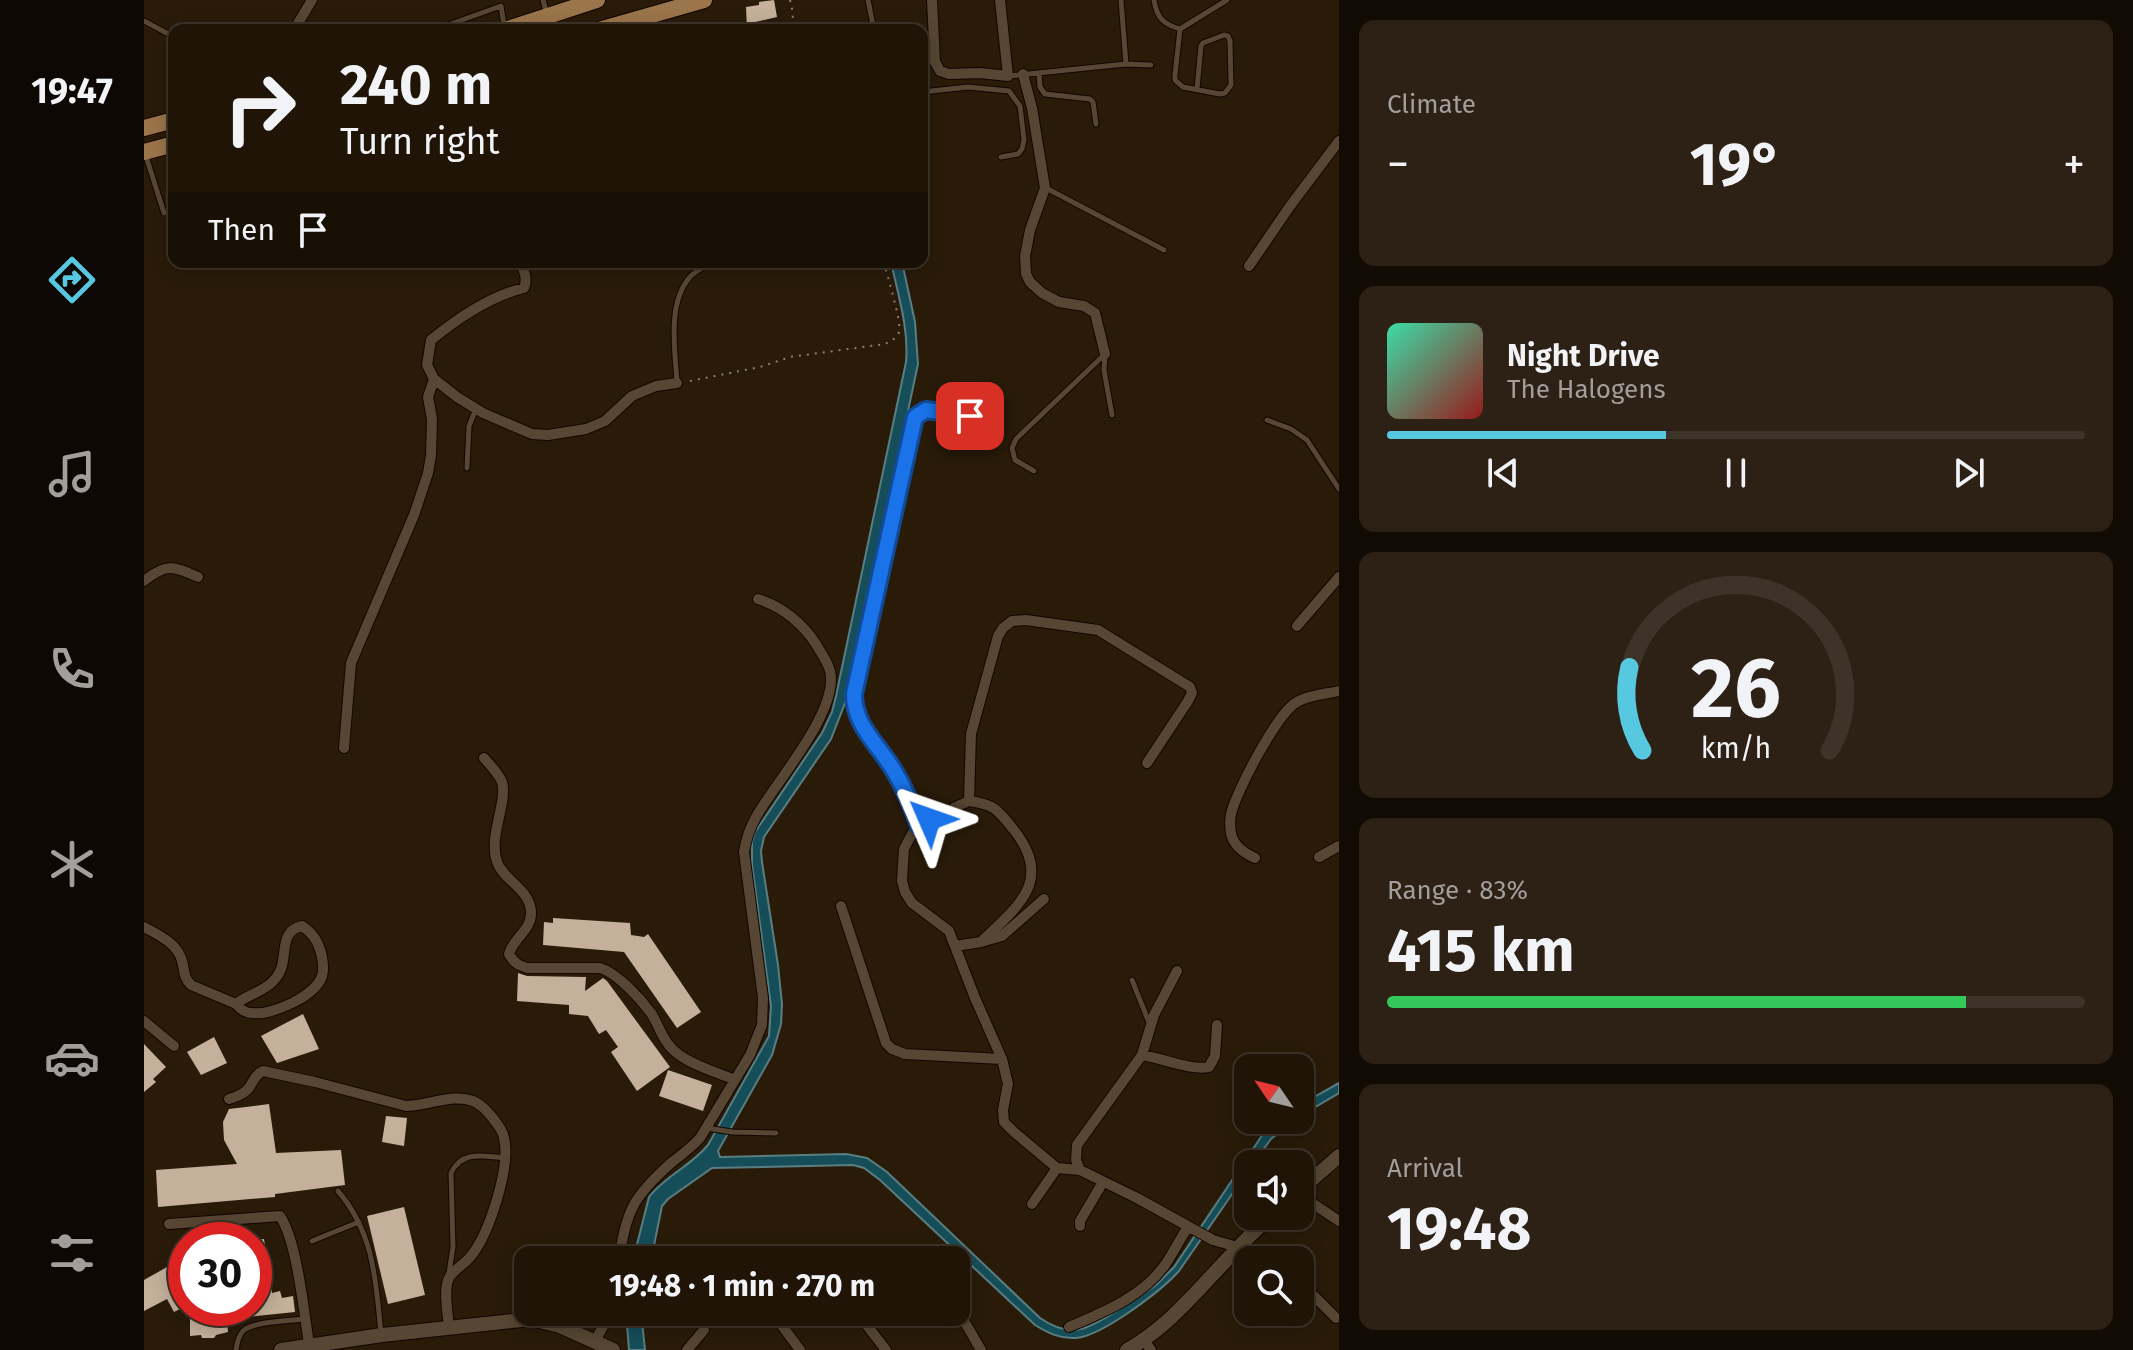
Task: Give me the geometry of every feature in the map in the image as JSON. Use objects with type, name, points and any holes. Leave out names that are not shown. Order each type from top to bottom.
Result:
[{"type":"main road","points":[[516,24],[546,8],[597,0]]},
{"type":"main road","points":[[620,24],[704,0]]},
{"type":"main road","points":[[144,128],[168,122]]},
{"type":"main road","points":[[144,152],[168,146]]},
{"type":"main road","points":[[1314,1179],[1339,1156]]},
{"type":"main road","points":[[1239,1246],[1256,1230]]},
{"type":"main road","points":[[1127,1350],[1147,1345],[1234,1251]]},
{"type":"main road","points":[[281,1350],[382,1335],[531,1319],[560,1326],[613,1350]]},
{"type":"street","points":[[298,24],[312,0]]},
{"type":"street","points":[[932,0],[935,62],[940,71],[1008,76],[1000,0]]},
{"type":"street","points":[[1023,74],[1045,188],[1030,230],[1025,256],[1026,274],[1042,293],[1059,302],[1084,306],[1095,313],[1105,354]]},
{"type":"street","points":[[1249,266],[1339,141]]},
{"type":"street","points":[[523,268],[524,288],[509,291],[456,320],[431,340],[427,365],[434,379],[476,409],[532,434],[548,435],[586,429],[605,421],[632,396],[656,386],[677,383]]},
{"type":"street","points":[[344,748],[351,663],[414,515],[428,473],[432,419],[428,397],[434,379]]},
{"type":"street","points":[[919,826],[907,793],[893,768],[860,722],[854,709],[854,694],[915,417],[926,410],[970,416],[983,410]]},
{"type":"street","points":[[144,581],[160,568],[175,568],[198,577]]},
{"type":"street","points":[[1297,626],[1339,577]]},
{"type":"street","points":[[622,1246],[630,1210],[644,1189],[710,1128],[750,1055],[762,1025],[763,998],[744,852],[747,836],[756,816],[817,722],[825,707],[831,682],[830,669],[807,632],[779,608],[758,599]]},
{"type":"street","points":[[969,801],[971,734],[993,651],[1003,628],[1012,621],[1026,620],[1098,630],[1190,687],[1192,693],[1147,763]]},
{"type":"street","points":[[1255,858],[1235,845],[1231,835],[1231,813],[1252,766],[1284,714],[1296,702],[1339,691]]},
{"type":"street","points":[[484,758],[501,780],[503,790],[494,847],[497,861],[522,890],[531,911],[526,928],[510,948],[513,961],[527,968],[600,968],[609,971],[650,1013],[666,1042],[677,1053],[735,1080]]},
{"type":"street","points":[[981,942],[1018,905],[1031,882],[1032,860],[1021,838],[998,810],[985,803],[969,801],[948,809],[913,832],[904,849],[902,881],[912,903],[949,931],[1002,1059],[1008,1084],[1004,1122],[1057,1168],[1080,1170],[1213,1240],[1234,1246]]},
{"type":"street","points":[[1319,857],[1339,846]]},
{"type":"street","points":[[955,946],[1002,936],[1044,899]]},
{"type":"street","points":[[841,906],[886,1043],[892,1049],[905,1054],[1002,1059]]},
{"type":"street","points":[[144,927],[164,938],[178,951],[186,981],[253,1014],[286,1007],[311,992],[323,974],[319,944],[311,932],[302,926],[296,927],[287,936],[280,970],[271,983],[236,1004]]},
{"type":"street","points":[[1080,1170],[1076,1160],[1077,1145],[1142,1055],[1151,1026],[1177,971]]},
{"type":"street","points":[[144,1021],[174,1046]]},
{"type":"street","points":[[1142,1055],[1195,1069],[1209,1067],[1215,1056],[1217,1025]]},
{"type":"street","points":[[229,1099],[247,1092],[257,1074],[263,1071],[406,1106],[454,1099],[473,1101],[485,1109],[504,1137],[506,1158],[502,1183],[481,1239],[471,1256],[449,1278],[446,1298],[449,1327]]},
{"type":"street","points":[[1032,1204],[1057,1168]]},
{"type":"street","points":[[1080,1226],[1103,1182]]},
{"type":"street","points":[[1314,1202],[1339,1221]]},
{"type":"street","points":[[197,1222],[280,1216],[286,1224],[297,1270],[310,1348]]},
{"type":"street","points":[[1069,1327],[1107,1310],[1145,1287],[1166,1264],[1190,1228]]},
{"type":"street","points":[[1314,1296],[1336,1318]]},
{"type":"street","points":[[595,1341],[603,1326]]},
{"type":"street","points":[[782,1326],[800,1350]]},
{"type":"street","points":[[867,1326],[886,1350]]},
{"type":"street","points":[[967,1326],[981,1350]]},
{"type":"street","points":[[687,1350],[704,1330]]},
{"type":"lane","points":[[868,0],[873,24]]},
{"type":"lane","points":[[1121,0],[1126,64]]},
{"type":"lane","points":[[1154,0],[1156,13],[1168,26],[1180,29],[1227,0]]},
{"type":"lane","points":[[451,24],[501,6],[504,24]]},
{"type":"lane","points":[[144,21],[168,34]]},
{"type":"lane","points":[[1180,29],[1175,80],[1183,87],[1220,94],[1228,90],[1231,85],[1230,41],[1224,35],[1203,43],[1197,89]]},
{"type":"lane","points":[[1008,76],[1126,64],[1151,65]]},
{"type":"lane","points":[[937,90],[940,71]]},
{"type":"lane","points":[[1039,73],[1040,87],[1045,94],[1090,99],[1096,124]]},
{"type":"lane","points":[[928,91],[968,87],[1009,91],[1020,106],[1024,140],[1018,154],[1001,157]]},
{"type":"lane","points":[[144,152],[164,213]]},
{"type":"lane","points":[[1045,188],[1164,250]]},
{"type":"lane","points":[[677,383],[675,311],[690,276],[702,268]]},
{"type":"lane","points":[[1105,354],[1104,370],[1112,415]]},
{"type":"lane","points":[[1034,471],[1015,460],[1012,448],[1016,439],[1105,354]]},
{"type":"lane","points":[[467,468],[469,426],[476,409]]},
{"type":"lane","points":[[1267,420],[1291,429],[1307,440],[1339,489]]},
{"type":"lane","points":[[1132,980],[1151,1026]]},
{"type":"lane","points":[[710,1128],[776,1133]]},
{"type":"lane","points":[[449,1278],[453,1247],[451,1173],[455,1164],[460,1159],[478,1155],[506,1158]]},
{"type":"lane","points":[[338,1191],[353,1208],[366,1237],[377,1283],[382,1335]]},
{"type":"lane","points":[[312,1241],[360,1221]]},
{"type":"lane","points":[[236,1350],[242,1332],[252,1327],[305,1318]]},
{"type":"path","points":[[790,0],[793,24]]},
{"type":"path","points":[[677,383],[760,367],[790,357],[885,344],[896,338],[900,331],[885,268]]},
{"type":"water","points":[[892,268],[903,268],[915,322],[918,364],[847,698],[831,739],[764,837],[762,862],[778,965],[781,1024],[772,1055],[718,1151],[720,1157],[846,1154],[867,1158],[887,1172],[965,1246],[951,1246],[880,1180],[864,1168],[853,1165],[712,1168],[662,1206],[654,1246],[637,1246],[649,1197],[708,1145],[769,1036],[771,1006],[752,865],[752,842],[755,832],[822,733],[832,712],[907,349]]},
{"type":"water","points":[[1339,1083],[1339,1093],[1314,1108],[1314,1097]]},
{"type":"water","points":[[1263,1134],[1277,1134],[1263,1150],[1252,1150]]},
{"type":"water","points":[[1234,1177],[1234,1191],[1179,1271],[1145,1300],[1101,1330],[1076,1338],[1054,1335],[1035,1325],[970,1264],[970,1251],[1040,1318],[1066,1330],[1084,1328],[1155,1286],[1174,1267]]},
{"type":"water","points":[[627,1326],[642,1326],[645,1350],[629,1350]]},
{"type":"building","points":[[774,0],[777,17],[747,24],[746,7],[759,5],[759,2]]},
{"type":"building","points":[[553,918],[630,923],[631,935],[644,937],[648,934],[701,1012],[677,1028],[624,952],[543,945],[544,922],[553,923]]},
{"type":"building","points":[[518,973],[527,976],[586,977],[585,991],[603,978],[670,1067],[637,1091],[611,1052],[618,1047],[606,1030],[599,1034],[588,1016],[569,1014],[569,1005],[517,1001]]},
{"type":"building","points":[[303,1014],[319,1049],[277,1063],[261,1036]]},
{"type":"building","points":[[214,1037],[227,1063],[201,1075],[187,1052]]},
{"type":"building","points":[[144,1044],[166,1067],[153,1079],[156,1082],[144,1092]]},
{"type":"building","points":[[668,1070],[712,1085],[703,1111],[659,1096]]},
{"type":"building","points":[[269,1104],[276,1153],[341,1150],[345,1185],[275,1194],[275,1197],[158,1207],[156,1170],[237,1164],[224,1140],[223,1122],[229,1109]]},
{"type":"building","points":[[386,1116],[407,1118],[404,1146],[382,1142]]},
{"type":"building","points":[[404,1207],[425,1295],[388,1304],[367,1216]]},
{"type":"building","points":[[167,1267],[168,1301],[144,1311],[144,1280]]},
{"type":"building","points":[[280,1291],[282,1298],[293,1296],[295,1312],[272,1314],[272,1293]]},
{"type":"building","points":[[190,1326],[227,1326],[228,1332],[214,1338],[190,1336]]},
{"type":"route","points":[[929,819],[919,826],[907,793],[893,768],[860,722],[854,709],[854,694],[915,417],[926,410],[970,416]]}]
